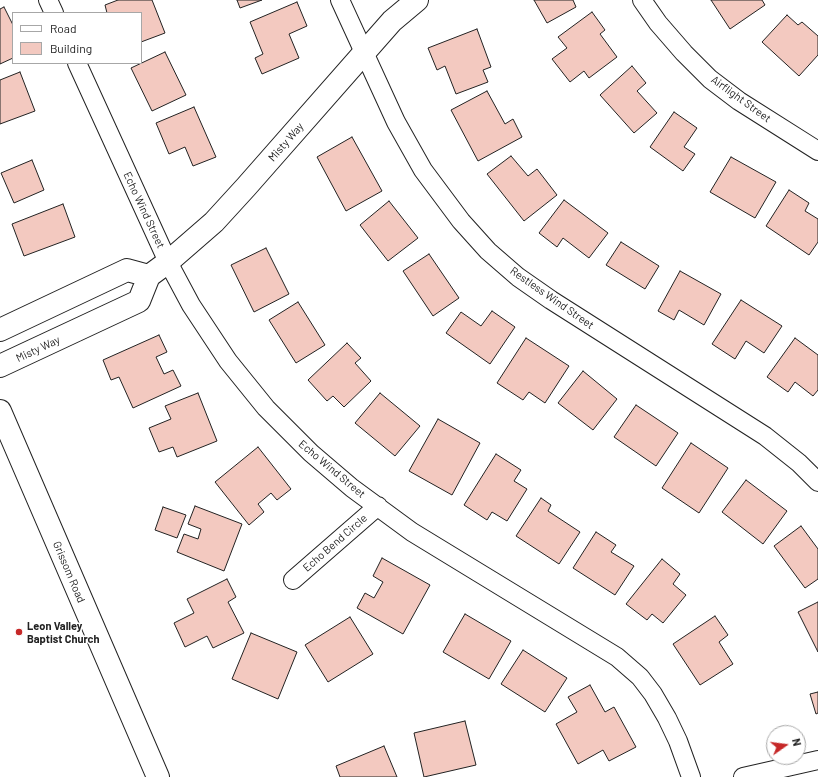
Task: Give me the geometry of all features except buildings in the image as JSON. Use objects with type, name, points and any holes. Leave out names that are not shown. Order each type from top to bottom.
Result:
[{"type":"street","points":[[48,0],[54,12]]},
{"type":"street","name":"Restless Wind Street","points":[[340,0],[396,122],[423,170],[461,221],[488,251],[518,277],[551,300],[765,436],[799,463],[818,482]]},
{"type":"street","name":"Misty Way","points":[[0,366],[139,301],[149,276],[168,262],[214,222],[246,188],[363,52],[392,21],[417,0]]},
{"type":"street","name":"Airflight Street","points":[[642,0],[658,23],[684,53],[710,79],[739,101],[818,151]]},
{"type":"street","name":"Echo Wind Street","points":[[77,64],[168,262],[191,305],[228,361],[266,408],[311,453],[352,488],[412,532],[617,657],[640,677],[653,694],[678,741],[691,777]]},
{"type":"street","points":[[0,330],[127,270],[149,276]]},
{"type":"street","name":"Grissom Road","points":[[0,410],[158,777]]},
{"type":"street","name":"Echo Bend Circle","points":[[293,580],[378,506]]},
{"type":"street","points":[[743,777],[818,760]]},
{"type":"place","name":"Leon Valley Baptist Church","points":[[19,632]]}]
